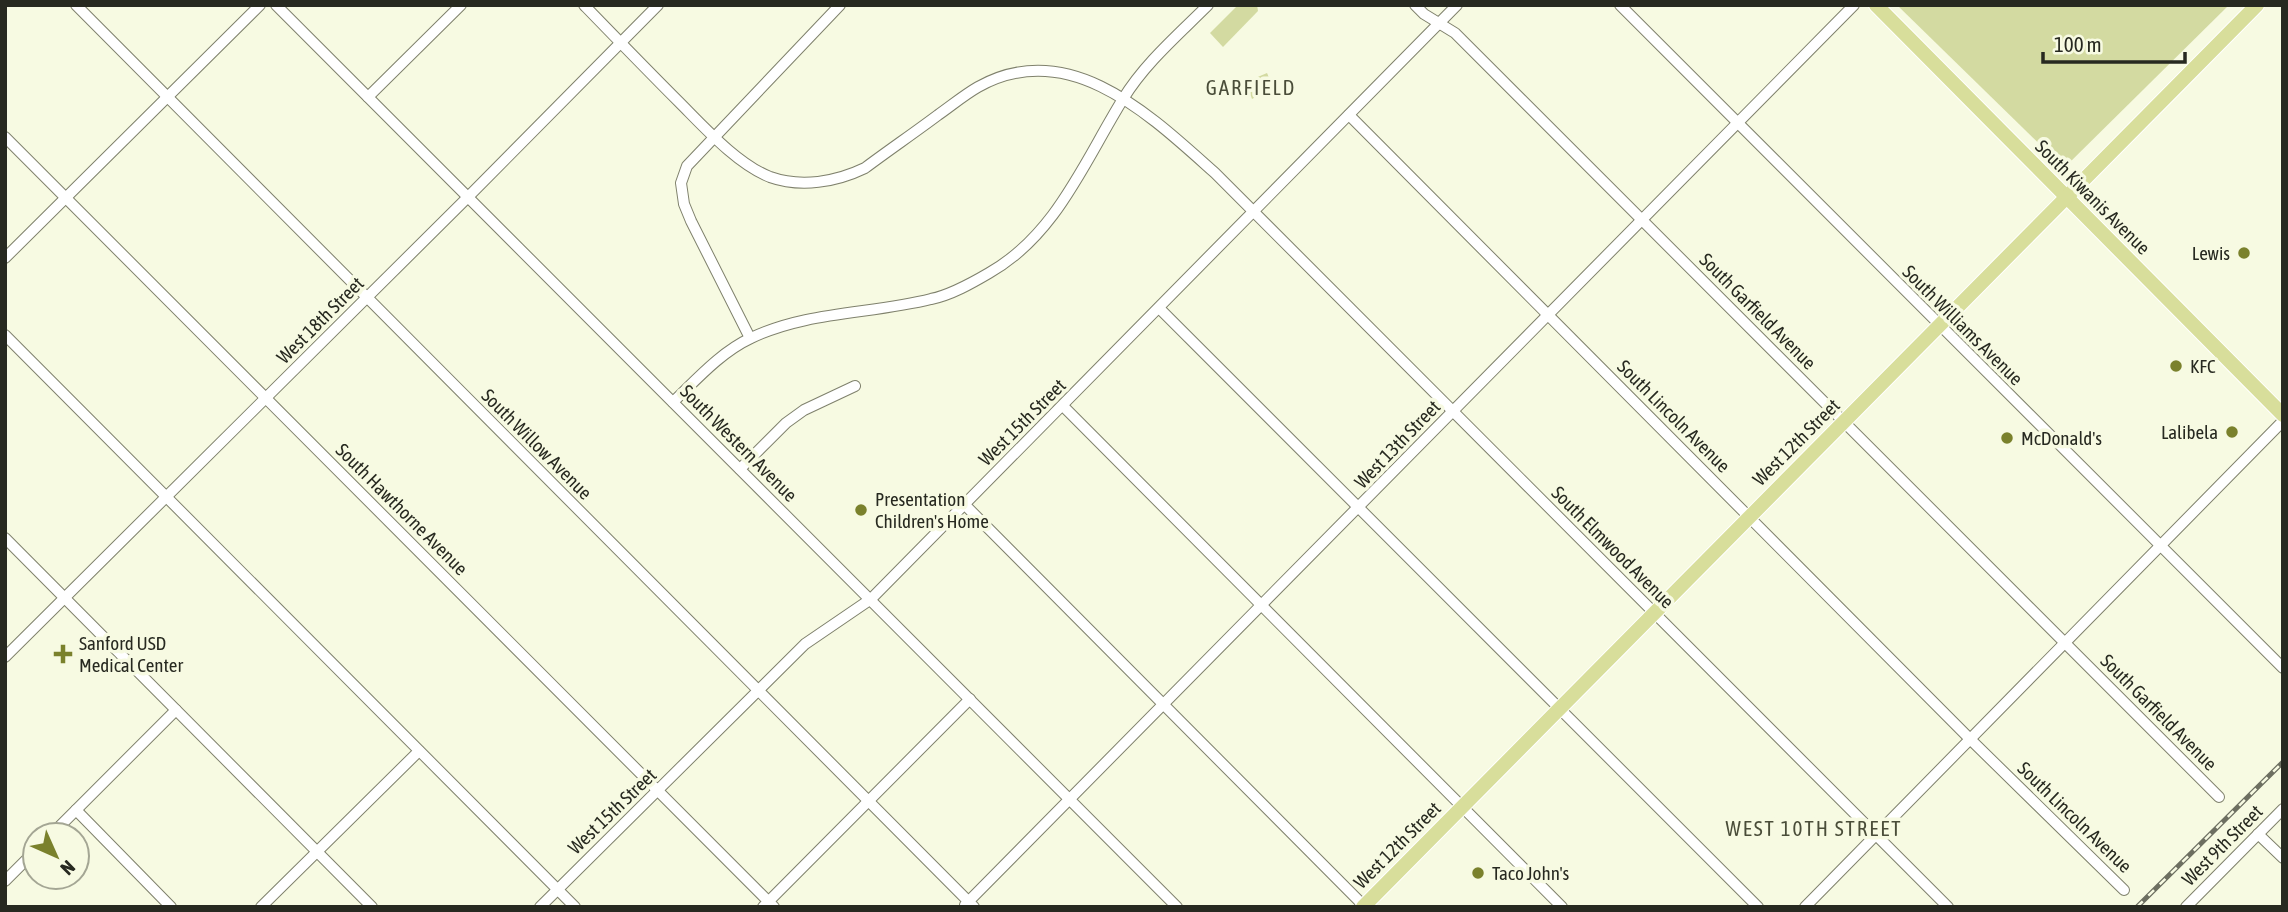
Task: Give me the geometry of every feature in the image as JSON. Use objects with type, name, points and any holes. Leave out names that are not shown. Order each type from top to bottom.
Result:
[{"type":"main road","name":"South Kiwanis Avenue","points":[[1876,5],[2283,415]]},
{"type":"main road","name":"West 12th Street","points":[[1364,906],[2257,5]]},
{"type":"street","name":"South Willow Avenue","points":[[76,5],[759,690],[969,905]]},
{"type":"street","points":[[5,258],[260,5]]},
{"type":"street","name":"South Western Avenue","points":[[276,5],[1177,907]]},
{"type":"street","points":[[368,97],[461,5]]},
{"type":"street","name":"South Elmwood Avenue","points":[[584,5],[713,136],[757,171],[799,182],[849,176],[976,88],[1003,76],[1031,69],[1074,74],[1124,98],[1172,134],[1254,212],[1948,907]]},
{"type":"street","name":"West 18th Street","points":[[5,657],[658,5]]},
{"type":"street","points":[[750,338],[684,204],[681,183],[687,166],[713,136],[840,5]]},
{"type":"street","points":[[674,402],[706,370],[750,338],[820,317],[934,299],[990,273],[1015,255],[1050,219],[1071,192],[1124,98],[1147,67],[1208,5]]},
{"type":"street","name":"South Garfield Avenue","points":[[1415,5],[1438,24],[1455,33],[2220,797]]},
{"type":"street","name":"West 15th Street","points":[[540,907],[805,644],[871,599],[1457,5]]},
{"type":"street","name":"South Williams Avenue","points":[[1620,5],[2283,668]]},
{"type":"street","name":"West 13th Street","points":[[969,905],[1070,799],[1854,5]]},
{"type":"street","name":"South Lincoln Avenue","points":[[1349,115],[1970,739],[2124,890]]},
{"type":"street","name":"South Hawthorne Avenue","points":[[5,136],[659,790],[769,905]]},
{"type":"street","points":[[1159,308],[1758,907]]},
{"type":"street","points":[[5,335],[575,907]]},
{"type":"street","points":[[740,469],[786,423],[804,410],[855,386]]},
{"type":"street","points":[[1063,406],[1562,907]]},
{"type":"street","points":[[1804,907],[2283,421]]},
{"type":"street","points":[[965,505],[1364,906]]},
{"type":"street","points":[[5,538],[372,907]]},
{"type":"street","points":[[769,905],[970,699]]},
{"type":"street","points":[[65,821],[176,710]]},
{"type":"street","points":[[261,907],[419,751]]},
{"type":"street","name":"West 9th Street","points":[[2186,907],[2283,809]]},
{"type":"street","points":[[76,810],[172,907]]},
{"type":"street","points":[[2258,834],[2283,858]]},
{"type":"street","points":[[5,881],[21,865]]},
{"type":"green space","points":[[1238,5],[1257,5],[1258,11],[1223,47],[1210,33]]},
{"type":"green space","points":[[1897,5],[2229,5],[2064,168]]},
{"type":"green space","points":[[1267,73],[1273,87],[1252,99],[1246,82]]},
{"type":"railway","points":[[2137,907],[2283,762]]},
{"type":"place","name":"Lewis","points":[[2244,253]]},
{"type":"place","name":"KFC","points":[[2176,366]]},
{"type":"place","name":"Lalibela","points":[[2232,432]]},
{"type":"place","name":"McDonald's","points":[[2007,438]]},
{"type":"place","name":"Presentation Children's Home","points":[[861,510]]},
{"type":"place","name":"Sanford USD Medical Center","points":[[63,654]]},
{"type":"place","name":"Taco John's","points":[[1478,873]]},
{"type":"district","name":"GARFIELD","points":[[1251,88]]},
{"type":"district","name":"WEST 10TH STREET","points":[[1814,829]]}]
